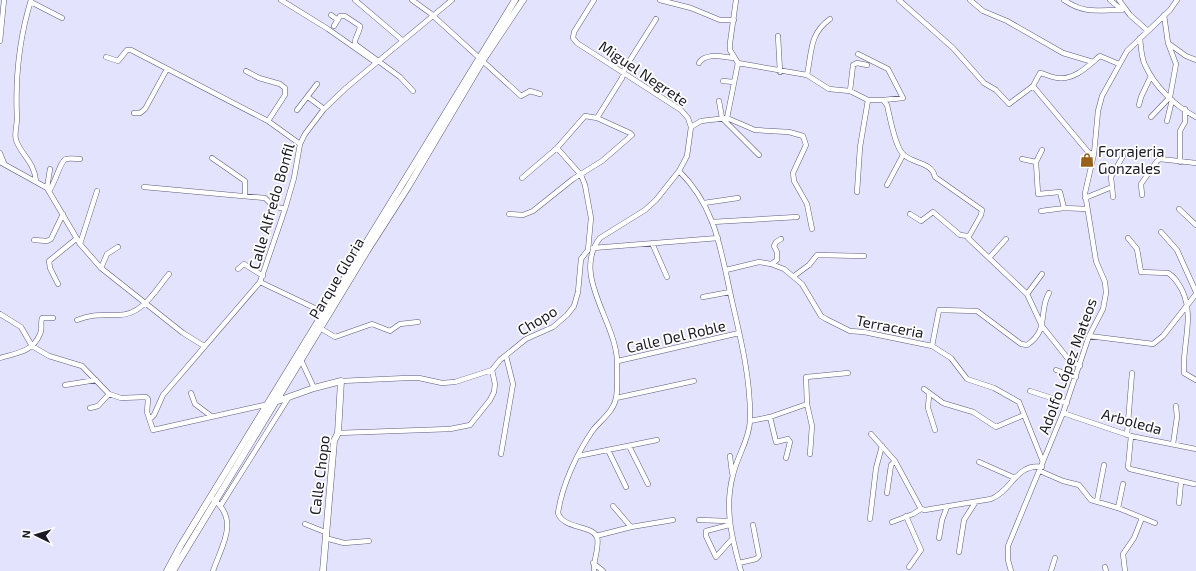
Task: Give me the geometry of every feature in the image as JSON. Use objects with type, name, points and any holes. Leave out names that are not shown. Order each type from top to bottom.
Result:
[{"type":"main road","name":"Parque Gloria","points":[[514,8],[516,0]]},
{"type":"main road","name":"Parque Gloria","points":[[173,571],[213,498],[268,404],[367,251],[481,59],[514,8],[523,0]]},
{"type":"main road","name":"Parque Gloria","points":[[167,571],[301,360],[320,328],[326,314]]},
{"type":"main road","points":[[275,402],[314,388],[341,381]]},
{"type":"main road","name":"Calle Chopo","points":[[323,571],[334,441],[338,433],[341,381]]},
{"type":"street","points":[[0,41],[4,0]]},
{"type":"street","points":[[281,0],[400,77],[414,92]]},
{"type":"street","points":[[356,0],[402,40]]},
{"type":"street","points":[[412,0],[481,59],[521,96],[530,91],[540,94]]},
{"type":"street","name":"Calle Alfredo Bonfil","points":[[150,419],[154,416],[163,395],[260,282],[285,209],[294,178],[300,144],[305,134],[324,109],[376,61],[452,0]]},
{"type":"street","name":"Miguel Negrete","points":[[594,0],[573,38],[576,43],[681,110],[688,118],[691,127],[687,156],[679,171],[656,200],[645,210],[600,238],[595,248],[591,269],[592,282],[601,308],[616,342],[618,362],[616,398],[613,408],[594,429],[578,456],[569,477],[558,513],[559,517],[567,523],[593,532],[596,536]]},
{"type":"street","points":[[660,0],[691,8],[720,20],[734,20]]},
{"type":"street","points":[[736,0],[730,43],[734,58],[738,63],[780,72],[795,72],[807,75],[829,89],[850,91],[868,100],[903,98],[888,69],[858,54]]},
{"type":"street","points":[[899,0],[953,48],[984,83],[996,90],[1009,104],[1033,86],[1040,73],[1059,79],[1069,77],[1080,72],[1100,56],[1118,64]]},
{"type":"street","points":[[970,0],[983,11],[1007,21],[1063,53],[1093,62]]},
{"type":"street","points":[[1064,0],[1075,8],[1085,11],[1122,10]]},
{"type":"street","points":[[1110,0],[1148,31]]},
{"type":"street","points":[[1119,0],[1130,15]]},
{"type":"street","name":"Adolfo López Mateos","points":[[1011,571],[1008,560],[1008,546],[1042,467],[1067,403],[1089,336],[1103,309],[1106,293],[1105,282],[1096,261],[1085,198],[1086,182],[1094,154],[1098,111],[1102,96],[1118,64],[1127,51],[1164,15],[1177,0]]},
{"type":"street","points":[[36,181],[35,174],[28,158],[16,138],[15,90],[20,44],[31,1],[62,18]]},
{"type":"street","points":[[332,15],[338,20]]},
{"type":"street","points":[[1164,15],[1168,43],[1176,64],[1167,121]]},
{"type":"street","points":[[334,26],[340,16],[345,16],[360,26],[360,31],[354,40],[354,44],[376,61]]},
{"type":"street","points":[[597,118],[623,74],[624,68],[656,19]]},
{"type":"street","points":[[807,75],[814,36],[823,24],[830,19]]},
{"type":"street","points":[[778,36],[780,72]]},
{"type":"street","points":[[1140,38],[1144,64],[1160,89],[1196,117]]},
{"type":"street","points":[[1168,43],[1186,56],[1196,60]]},
{"type":"street","points":[[106,57],[118,61],[127,50],[131,50],[268,121],[300,144]]},
{"type":"street","points":[[699,63],[706,56],[734,58]]},
{"type":"street","points":[[725,118],[738,63]]},
{"type":"street","points":[[850,91],[853,66],[857,63],[867,66]]},
{"type":"street","points":[[134,113],[145,109],[167,69]]},
{"type":"street","points":[[246,71],[259,78],[280,84],[285,88],[285,95],[268,121]]},
{"type":"street","points":[[1139,105],[1151,76]]},
{"type":"street","points":[[723,81],[734,82]]},
{"type":"street","points":[[297,110],[317,84]]},
{"type":"street","points":[[1033,86],[1089,153],[1094,154]]},
{"type":"street","points":[[308,97],[324,109]]},
{"type":"street","points":[[1151,117],[1171,98]]},
{"type":"street","points":[[857,192],[860,147],[868,100]]},
{"type":"street","points":[[884,100],[887,105],[898,147],[903,155],[930,168],[934,172],[935,177],[982,210],[982,215],[968,236]]},
{"type":"street","points":[[719,101],[725,118],[759,155]]},
{"type":"street","points":[[1180,162],[1180,132],[1185,122],[1185,109]]},
{"type":"street","points":[[509,214],[523,214],[533,211],[580,175],[602,161],[632,136],[630,133],[597,118],[585,116],[556,148],[522,178]]},
{"type":"street","points":[[691,127],[702,121],[725,118],[755,130],[789,132],[798,134],[805,139],[806,145],[793,173],[794,181],[807,204],[812,229]]},
{"type":"street","name":"Chopo","points":[[341,381],[419,378],[449,384],[492,370],[500,360],[526,339],[553,327],[568,315],[574,306],[578,292],[581,259],[583,254],[588,250],[591,218],[585,185],[580,175],[556,148]]},
{"type":"street","points":[[1042,150],[1036,162],[1038,194],[1060,192],[1064,208]]},
{"type":"street","points":[[0,152],[2,162],[48,189],[76,239],[101,268],[120,285],[147,303],[183,333],[204,346]]},
{"type":"street","points":[[887,185],[903,155]]},
{"type":"street","points":[[1113,197],[1111,177],[1123,156]]},
{"type":"street","points":[[212,158],[245,180],[245,195]]},
{"type":"street","points":[[48,189],[54,184],[62,163],[67,159],[80,159]]},
{"type":"street","points":[[1022,159],[1036,162]]},
{"type":"street","points":[[1142,195],[1141,184],[1160,159],[1196,163]]},
{"type":"street","points":[[48,189],[50,169]]},
{"type":"street","points":[[679,171],[687,179],[704,203],[718,238],[748,379],[750,421],[748,438],[733,475]]},
{"type":"street","points":[[144,187],[265,198],[273,206],[285,209]]},
{"type":"street","points":[[1085,198],[1112,187]]},
{"type":"street","points":[[80,244],[97,191]]},
{"type":"street","points":[[704,203],[738,198]]},
{"type":"street","points":[[1041,211],[1064,208],[1087,209]]},
{"type":"street","points":[[1179,209],[1196,225]]},
{"type":"street","points":[[910,214],[921,221],[933,212],[960,235],[968,236]]},
{"type":"street","points":[[34,240],[47,242],[51,239],[63,214]]},
{"type":"street","points":[[712,222],[797,216]]},
{"type":"street","points":[[1089,336],[1153,344],[1163,336],[1188,306],[1196,293],[1177,250],[1161,232]]},
{"type":"street","points":[[968,236],[970,241],[1027,294],[1042,326],[1069,360],[1080,366]]},
{"type":"street","points":[[588,250],[595,248],[718,238]]},
{"type":"street","points":[[1128,238],[1137,249],[1141,272],[1168,273],[1173,276],[1186,298],[1188,306],[1188,327],[1184,373],[1196,380]]},
{"type":"street","points":[[58,284],[50,268],[49,261],[76,239]]},
{"type":"street","points":[[771,264],[777,260],[777,252],[774,246],[776,242],[781,239]]},
{"type":"street","points":[[989,258],[1006,239]]},
{"type":"street","points":[[652,243],[667,277]]},
{"type":"street","points":[[101,268],[109,252],[118,247]]},
{"type":"street","points":[[794,276],[810,265],[817,255],[864,256]]},
{"type":"street","name":"Terraceria","points":[[726,270],[760,262],[771,264],[784,269],[794,276],[807,290],[820,316],[850,331],[932,346],[951,358],[967,379],[994,388],[1019,402],[1042,467]]},
{"type":"street","points":[[238,269],[244,264],[263,276]]},
{"type":"street","points":[[77,320],[96,314],[131,314],[147,303],[169,274]]},
{"type":"street","points":[[1027,294],[1042,274]]},
{"type":"street","points":[[260,282],[326,314]]},
{"type":"street","points":[[703,297],[730,292]]},
{"type":"street","points":[[932,346],[939,310],[977,311],[1021,344],[1027,345],[1031,342],[1042,326],[1044,300],[1049,293]]},
{"type":"street","points":[[0,314],[21,328],[32,346],[49,356],[77,363],[82,366],[109,394],[121,398],[146,397],[148,399],[147,412],[152,430],[275,402]]},
{"type":"street","points":[[0,358],[24,351],[32,346],[41,333],[42,318],[53,318]]},
{"type":"street","points":[[320,328],[335,337],[372,324],[390,331],[400,324],[418,322]]},
{"type":"street","name":"Calle Del Roble","points":[[618,362],[739,333]]},
{"type":"street","points":[[501,454],[513,384],[506,356]]},
{"type":"street","points":[[301,360],[314,388]]},
{"type":"street","points":[[338,433],[450,429],[470,424],[490,400],[494,392],[495,384],[492,370]]},
{"type":"street","points":[[1056,370],[1076,377]]},
{"type":"street","points":[[810,454],[812,426],[807,404],[806,377],[848,373]]},
{"type":"street","points":[[1132,373],[1128,467],[1130,469],[1194,484]]},
{"type":"street","points":[[65,385],[96,380]]},
{"type":"street","points":[[616,398],[694,381]]},
{"type":"street","points":[[924,390],[929,395],[943,403],[973,412],[996,427],[1024,415]]},
{"type":"street","points":[[1030,391],[1067,403]]},
{"type":"street","points":[[191,393],[195,404],[211,416]]},
{"type":"street","points":[[90,408],[98,406],[109,394]]},
{"type":"street","points":[[929,395],[928,408],[934,430]]},
{"type":"street","points":[[221,505],[289,397]]},
{"type":"street","points":[[750,421],[770,417],[807,404]]},
{"type":"street","points":[[1173,444],[1177,417],[1176,406]]},
{"type":"street","name":"Arboleda","points":[[1063,413],[1129,435],[1196,449]]},
{"type":"street","points":[[770,417],[776,442],[788,439],[790,442],[786,458]]},
{"type":"street","points":[[871,434],[895,461],[922,509]]},
{"type":"street","points":[[578,456],[657,440]]},
{"type":"street","points":[[629,446],[648,484]]},
{"type":"street","points":[[870,519],[876,468],[882,446]]},
{"type":"street","points":[[608,450],[626,487]]},
{"type":"street","points":[[730,456],[733,475],[729,523],[740,570],[735,571]]},
{"type":"street","points":[[887,493],[892,465],[895,461]]},
{"type":"street","points":[[979,462],[1015,478]]},
{"type":"street","points":[[1097,501],[1104,465]]},
{"type":"street","points":[[892,522],[922,509],[928,510],[947,507],[998,496],[1025,468],[1034,466],[1042,467],[1064,481],[1079,485],[1088,498],[1155,523]]},
{"type":"street","points":[[1178,503],[1181,482]]},
{"type":"street","points":[[1118,508],[1123,484]]},
{"type":"street","points":[[213,498],[221,505],[228,517],[229,523],[213,571]]},
{"type":"street","points":[[959,552],[964,520],[975,502]]},
{"type":"street","points":[[613,506],[631,527]]},
{"type":"street","points":[[939,538],[942,520],[947,507]]},
{"type":"street","points":[[906,516],[921,550],[909,567]]},
{"type":"street","points":[[1125,571],[1123,554],[1134,538],[1142,518]]},
{"type":"street","points":[[594,571],[593,562],[597,547],[596,536],[631,527],[673,520]]},
{"type":"street","points":[[699,520],[729,523]]},
{"type":"street","points":[[729,523],[706,532],[706,536],[716,557],[732,539]]},
{"type":"street","points":[[304,524],[325,535],[349,543],[369,541]]},
{"type":"street","points":[[739,563],[756,559],[759,556],[753,524]]},
{"type":"street","points":[[1052,571],[1055,558]]},
{"type":"street","points":[[593,562],[603,571]]},
{"type":"place","name":"Forrajeria Gonzales","points":[[1087,160]]}]
